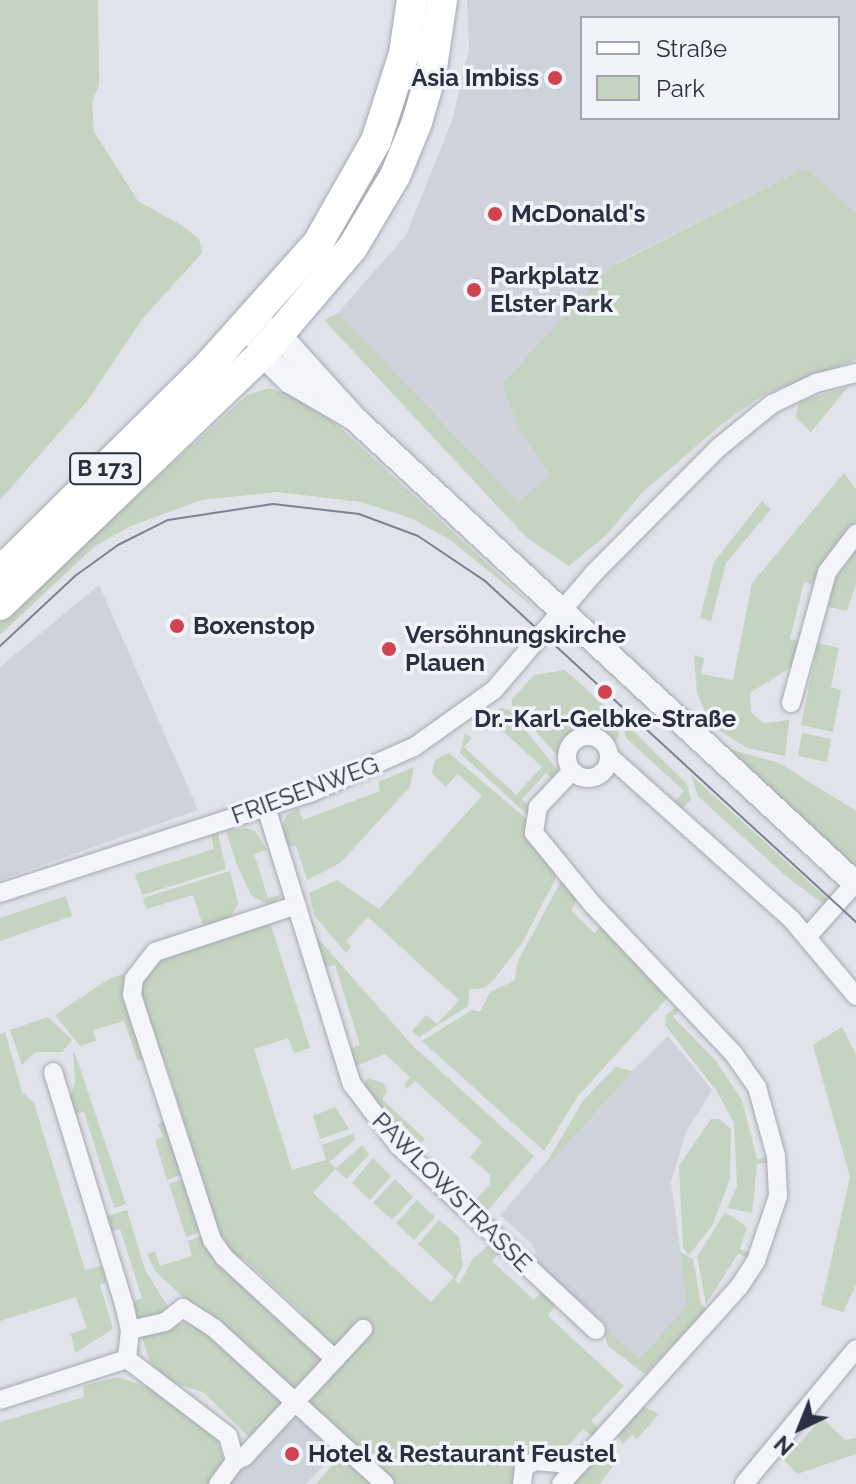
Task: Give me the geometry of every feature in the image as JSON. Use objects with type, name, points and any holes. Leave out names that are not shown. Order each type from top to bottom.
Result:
[{"type":"main road","name":"B 173","points":[[0,572],[252,320],[318,243],[357,182],[390,100],[412,0]]},
{"type":"main road","name":"B 173","points":[[0,605],[271,345],[368,225],[408,145],[431,74],[442,0]]},
{"type":"street","points":[[252,320],[271,345],[290,381],[355,419],[565,610],[855,883],[808,936]]},
{"type":"street","name":"FRIESENWEG","points":[[0,893],[354,777],[448,725],[494,690],[634,530],[718,448],[772,404],[816,383],[856,373]]},
{"type":"street","points":[[791,703],[815,602],[827,572],[856,534]]},
{"type":"street","points":[[572,771],[566,756],[580,737],[603,741],[610,757],[808,936],[856,996]]},
{"type":"street","points":[[572,771],[597,777],[610,757]]},
{"type":"street","points":[[561,1484],[739,1287],[758,1255],[778,1184],[771,1127],[757,1087],[733,1053],[593,905],[534,833],[538,807],[572,771]]},
{"type":"street","name":"PAWLOWSTRASSE","points":[[266,807],[343,1064],[376,1121],[596,1330]]},
{"type":"street","points":[[294,906],[155,952],[134,979],[132,995],[212,1240],[224,1257],[335,1359]]},
{"type":"street","points":[[53,1072],[130,1330],[127,1359]]},
{"type":"street","points":[[130,1330],[165,1322],[183,1308],[214,1328],[385,1484]]},
{"type":"street","points":[[218,1484],[235,1461],[244,1457],[363,1329]]},
{"type":"street","points":[[744,1484],[856,1349]]},
{"type":"street","points":[[0,1400],[127,1359]]},
{"type":"street","points":[[127,1359],[217,1425],[236,1448],[235,1461]]},
{"type":"street","points":[[522,1484],[524,1467],[536,1461],[578,1465]]},
{"type":"shaded area","points":[[467,0],[856,0],[856,215],[806,168],[618,262],[551,475],[517,503],[338,313],[406,235],[452,121],[469,49]]},
{"type":"shaded area","points":[[99,585],[198,810],[0,880],[0,667]]},
{"type":"shaded area","points":[[668,1036],[712,1090],[686,1132],[671,1182],[688,1306],[639,1360],[603,1327],[606,1324],[530,1261],[536,1253],[532,1244],[500,1215],[583,1120]]},
{"type":"shaded area","points":[[296,1409],[340,1449],[306,1484],[227,1484]]},
{"type":"green space","points":[[0,0],[98,0],[99,85],[92,102],[94,132],[138,201],[199,239],[202,253],[143,318],[88,400],[0,500]]},
{"type":"green space","points":[[806,168],[856,214],[856,360],[763,395],[722,424],[643,492],[606,535],[569,566],[527,538],[324,320],[338,313],[518,502],[550,475],[520,430],[502,384],[610,267]]},
{"type":"green space","points":[[848,387],[811,432],[795,417],[800,401]]},
{"type":"green space","points":[[269,388],[300,397],[343,430],[536,609],[450,540],[411,518],[361,502],[277,492],[201,500],[131,526],[95,546],[0,635],[0,622],[19,604],[247,395]]},
{"type":"green space","points":[[844,473],[856,489],[856,522],[812,584],[804,582],[790,639],[799,641],[791,667],[750,693],[751,712],[763,723],[789,720],[785,756],[747,748],[711,725],[697,693],[694,655],[704,658],[701,674],[733,680],[752,583]]},
{"type":"green space","points":[[762,501],[771,509],[726,563],[711,621],[700,618],[714,562]]},
{"type":"green space","points":[[856,549],[856,584],[847,611],[825,606],[836,578]]},
{"type":"green space","points":[[818,643],[839,648],[831,687],[841,690],[833,732],[801,725]]},
{"type":"green space","points":[[565,670],[616,716],[619,736],[612,745],[592,731],[578,731],[559,757],[512,706],[512,699],[534,675]]},
{"type":"green space","points":[[501,708],[509,710],[560,773],[556,782],[546,773],[522,799],[533,810],[530,817],[460,753],[465,733],[472,738],[464,747],[516,795],[542,767],[494,723],[486,731],[479,725]]},
{"type":"green space","points":[[622,720],[687,784],[691,799],[682,809],[674,802],[684,791],[626,738]]},
{"type":"green space","points":[[802,733],[831,739],[827,762],[798,756]]},
{"type":"green space","points":[[721,747],[779,763],[856,811],[856,869]]},
{"type":"green space","points":[[449,753],[529,821],[557,876],[522,943],[495,978],[485,988],[469,989],[468,1006],[419,1037],[412,1031],[426,1015],[437,1024],[459,1000],[368,917],[346,941],[351,947],[346,953],[314,915],[309,893],[337,880],[379,909],[482,796],[458,774],[445,787],[432,773],[435,760]]},
{"type":"green space","points":[[414,767],[410,787],[340,863],[307,880],[296,846],[286,848],[281,833],[286,816],[298,808],[303,820],[380,791],[378,782]]},
{"type":"green space","points":[[691,775],[828,899],[824,904],[788,878],[698,796]]},
{"type":"green space","points":[[245,828],[255,831],[267,850],[254,854],[268,898],[281,895],[273,907],[251,895],[237,865],[226,831]]},
{"type":"green space","points":[[218,833],[226,869],[142,895],[135,874],[214,849],[211,835]]},
{"type":"green space","points":[[230,871],[238,904],[228,922],[204,929],[193,895],[147,909],[143,898]]},
{"type":"green space","points":[[561,881],[578,898],[571,910],[594,933],[604,924],[670,995],[578,1096],[544,1151],[422,1041],[472,1010],[480,1012],[490,992],[515,980],[517,963]]},
{"type":"green space","points":[[66,896],[72,916],[0,941],[0,918]]},
{"type":"green space","points":[[269,919],[310,1048],[294,1053],[288,1038],[254,1049],[292,1170],[326,1160],[322,1145],[352,1134],[356,1139],[329,1162],[336,1168],[362,1145],[369,1154],[347,1179],[335,1169],[313,1193],[431,1302],[454,1277],[418,1244],[439,1220],[459,1237],[463,1266],[455,1280],[459,1284],[472,1260],[491,1243],[501,1251],[492,1261],[534,1300],[543,1290],[556,1303],[548,1316],[624,1386],[591,1421],[601,1430],[594,1438],[583,1429],[558,1457],[551,1454],[517,1484],[316,1484],[349,1446],[302,1402],[340,1360],[298,1320],[303,1313],[243,1258],[238,1262],[228,1253],[195,1182],[202,1179],[165,1061],[158,1063],[138,994],[141,974],[151,962]]},
{"type":"green space","points":[[313,933],[413,1046],[534,1156],[485,1214],[473,1203],[490,1184],[490,1175],[470,1157],[482,1142],[415,1081],[407,1089],[404,1085],[410,1077],[385,1054],[354,1067],[347,1050],[360,1045],[335,965],[320,969]]},
{"type":"green space","points":[[132,971],[147,1057],[138,1061],[124,1021],[93,1030],[96,1041],[80,1046],[55,1015],[109,979]]},
{"type":"green space","points":[[675,1008],[682,1008],[673,1017],[716,1061],[742,1100],[757,1159],[769,1157],[770,1162],[757,1164],[752,1213],[727,1208],[737,1187],[734,1123],[716,1090],[665,1025],[666,1015]]},
{"type":"green space","points":[[48,1017],[72,1040],[62,1052],[35,1052],[22,1065],[10,1030]]},
{"type":"green space","points":[[842,1027],[856,1054],[856,1285],[843,1312],[821,1305],[850,1177],[813,1045]]},
{"type":"green space","points":[[5,1032],[22,1092],[34,1103],[85,1270],[102,1266],[106,1282],[100,1285],[113,1329],[75,1353],[71,1334],[87,1328],[76,1297],[0,1321],[0,1034]]},
{"type":"green space","points":[[73,1052],[126,1204],[114,1208],[84,1112],[73,1115],[69,1100],[75,1083]]},
{"type":"green space","points":[[615,1067],[633,1071],[541,1172],[583,1101]]},
{"type":"green space","points":[[368,1078],[383,1083],[387,1092],[382,1099],[425,1139],[414,1151],[362,1088]]},
{"type":"green space","points":[[335,1107],[349,1129],[320,1139],[313,1116]]},
{"type":"green space","points":[[711,1119],[719,1119],[731,1129],[730,1179],[712,1226],[689,1255],[683,1248],[679,1166]]},
{"type":"green space","points":[[167,1121],[184,1174],[167,1180],[155,1140],[163,1137],[158,1124]]},
{"type":"green space","points":[[373,1158],[391,1176],[370,1200],[352,1183]]},
{"type":"green space","points":[[185,1179],[203,1231],[186,1237],[169,1184]]},
{"type":"green space","points":[[395,1179],[413,1197],[392,1220],[373,1203]]},
{"type":"green space","points":[[417,1200],[435,1217],[414,1240],[396,1223]]},
{"type":"green space","points":[[127,1210],[145,1270],[168,1307],[166,1314],[138,1325],[131,1302],[142,1298],[120,1229],[109,1232],[104,1217]]},
{"type":"green space","points":[[725,1212],[747,1227],[740,1249],[754,1254],[752,1259],[738,1254],[706,1304],[697,1257]]},
{"type":"green space","points":[[206,1234],[325,1358],[294,1397],[210,1313],[205,1318],[155,1271],[147,1254],[155,1251],[160,1266],[192,1256],[188,1241]]},
{"type":"green space","points":[[680,1252],[693,1259],[701,1304],[712,1315],[699,1318],[645,1374],[608,1346],[603,1327],[639,1359],[687,1306]]},
{"type":"green space","points":[[195,1321],[287,1400],[251,1439],[203,1392],[171,1382],[150,1363],[141,1333]]},
{"type":"green space","points":[[118,1377],[156,1390],[214,1433],[225,1463],[212,1484],[0,1484],[0,1422],[84,1397],[83,1386]]},
{"type":"green space","points":[[643,1406],[659,1414],[637,1439],[632,1435],[623,1444],[617,1435]]},
{"type":"green space","points":[[822,1418],[845,1440],[856,1438],[856,1454],[797,1474],[784,1460]]},
{"type":"green space","points":[[606,1448],[618,1459],[600,1484],[572,1484]]},
{"type":"tram line","points":[[0,646],[75,576],[118,545],[168,520],[273,504],[359,514],[418,536],[485,581],[856,922]]},
{"type":"place","name":"Asia Imbiss","points":[[555,78]]},
{"type":"place","name":"McDonald's","points":[[495,214]]},
{"type":"place","name":"Parkplatz Elster Park","points":[[474,290]]},
{"type":"place","name":"Boxenstop","points":[[177,626]]},
{"type":"place","name":"Versöhnungskirche Plauen","points":[[389,649]]},
{"type":"place","name":"Dr.-Karl-Gelbke-Straße","points":[[605,692]]},
{"type":"place","name":"Hotel & Restaurant Feustel","points":[[292,1454]]}]
